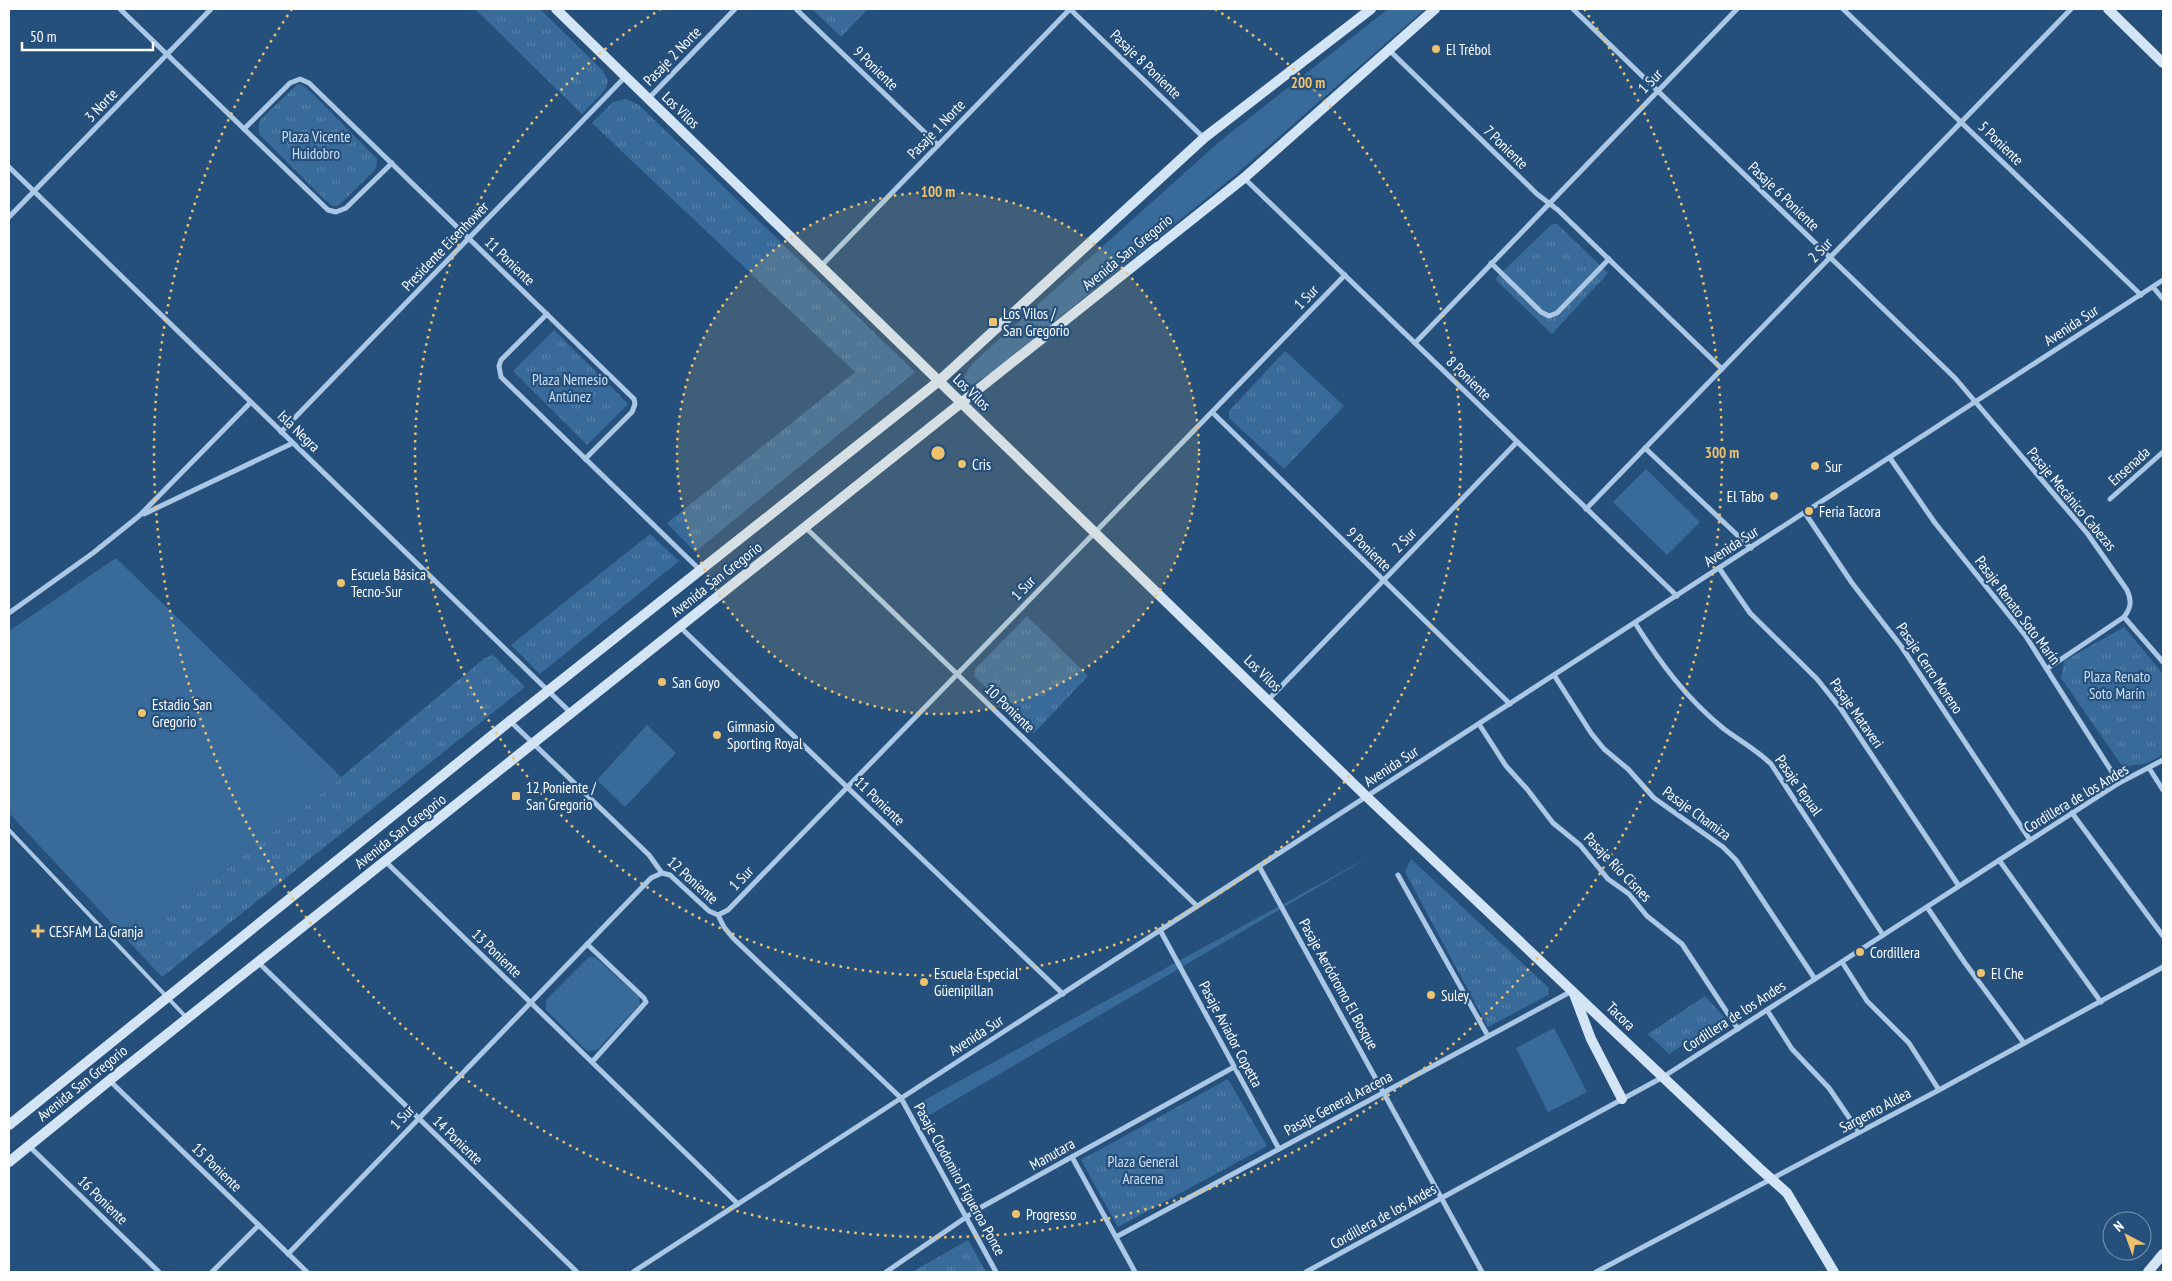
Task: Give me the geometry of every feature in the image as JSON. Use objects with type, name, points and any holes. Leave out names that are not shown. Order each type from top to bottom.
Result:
[{"type":"main road","name":"Los Vilos","points":[[556,9],[1367,797]]},
{"type":"main road","name":"Avenida San Gregorio","points":[[9,1125],[510,721],[939,380],[1204,138],[1371,9]]},
{"type":"main road","name":"Avenida San Gregorio","points":[[9,1162],[109,1080],[1244,178],[1435,9]]},
{"type":"main road","points":[[2108,9],[2163,63]]},
{"type":"main road","name":"Tacora","points":[[1367,797],[1787,1193],[1834,1272]]},
{"type":"main road","points":[[1573,991],[1591,1039],[1622,1099]]},
{"type":"main road","points":[[2148,1272],[2163,1254]]},
{"type":"street","points":[[120,9],[325,208],[332,211],[341,211],[346,208],[392,163]]},
{"type":"street","name":"3 Norte","points":[[9,217],[211,9]]},
{"type":"street","name":"Pasaje 2 Norte","points":[[648,99],[735,9]]},
{"type":"street","name":"9 Poniente","points":[[796,9],[938,145]]},
{"type":"street","name":"Pasaje 1 Norte","points":[[821,266],[1070,9]]},
{"type":"street","name":"Pasaje 8 Poniente","points":[[1070,9],[1204,138]]},
{"type":"street","name":"Pasaje 6 Poniente","points":[[1573,9],[1830,257],[1954,378],[1976,402]]},
{"type":"street","name":"1 Sur","points":[[1415,343],[1737,9]]},
{"type":"street","name":"5 Poniente","points":[[1843,9],[2141,295]]},
{"type":"street","name":"2 Sur","points":[[1586,508],[2071,9]]},
{"type":"street","name":"7 Poniente","points":[[1388,50],[1537,194],[1609,259],[1722,369]]},
{"type":"street","name":"Presidente Eisenhower","points":[[282,432],[626,76]]},
{"type":"street","name":"11 Poniente","points":[[244,129],[290,83],[294,80],[305,80],[392,163],[634,399],[635,404],[632,412],[585,459]]},
{"type":"street","name":"Isla Negra","points":[[9,167],[572,713]]},
{"type":"street","name":"8 Poniente","points":[[1244,178],[1677,596]]},
{"type":"street","points":[[1491,263],[1541,312],[1549,316],[1556,313],[1609,259]]},
{"type":"street","name":"1 Sur","points":[[718,915],[728,910],[1345,275]]},
{"type":"street","name":"Avenida Sur","points":[[633,1272],[2163,280]]},
{"type":"street","points":[[2153,287],[2163,299]]},
{"type":"street","points":[[546,314],[501,360],[499,371],[505,381],[700,570]]},
{"type":"street","points":[[9,613],[93,553],[139,516],[251,402]]},
{"type":"street","name":"Pasaje Mecánico Cabezas","points":[[1976,402],[2099,548],[2130,596],[2130,609],[2124,617]]},
{"type":"street","name":"9 Poniente","points":[[1212,412],[1510,704]]},
{"type":"street","points":[[139,516],[293,442]]},
{"type":"street","name":"2 Sur","points":[[1268,700],[1517,442]]},
{"type":"street","points":[[1645,448],[1751,548]]},
{"type":"street","name":"Ensenada","points":[[2110,499],[2163,452]]},
{"type":"street","name":"Pasaje Renato Soto Marín","points":[[1890,458],[1935,523],[2011,616],[2048,668],[2119,783]]},
{"type":"street","name":"Pasaje Cerro Moreno","points":[[1805,513],[1852,583],[1901,646],[2030,840]]},
{"type":"street","name":"10 Poniente","points":[[805,527],[1197,906]]},
{"type":"street","name":"Pasaje Mataveri","points":[[1719,568],[1750,613],[1812,674],[1835,701],[1958,886]]},
{"type":"street","points":[[2048,668],[2124,617],[2163,662]]},
{"type":"street","name":"Pasaje Tepual","points":[[1635,623],[1676,683],[1724,729],[1754,748],[1771,764],[1883,935]]},
{"type":"street","name":"11 Poniente","points":[[680,627],[1062,994]]},
{"type":"street","name":"Pasaje Chamiza","points":[[1554,675],[1591,733],[1604,749],[1628,770],[1654,798],[1723,847],[1736,860],[1815,979]]},
{"type":"street","name":"12 Poniente","points":[[510,721],[649,855],[662,873],[670,875],[708,911],[718,915],[724,927],[733,938],[901,1098]]},
{"type":"street","name":"Pasaje Río Cisnes","points":[[1479,724],[1506,766],[1527,789],[1553,823],[1580,845],[1608,879],[1629,894],[1647,916],[1682,944],[1738,1029]]},
{"type":"street","name":"Cordillera de los Andes","points":[[1306,1272],[1663,1077],[2119,783],[2163,760]]},
{"type":"street","points":[[2149,768],[2163,790]]},
{"type":"street","points":[[2072,813],[2163,936]]},
{"type":"street","points":[[1999,860],[2101,1002]]},
{"type":"street","name":"13 Poniente","points":[[385,862],[738,1204]]},
{"type":"street","name":"Pasaje Aeródromo El Bosque","points":[[1260,866],[1482,1272]]},
{"type":"street","name":"1 Sur","points":[[288,1254],[651,878],[662,873]]},
{"type":"street","points":[[1398,875],[1488,1036]]},
{"type":"street","points":[[1927,906],[1965,964],[2024,1043]]},
{"type":"street","name":"Pasaje Aviador Copetta","points":[[1160,930],[1279,1149]]},
{"type":"street","points":[[587,944],[646,1002],[592,1062]]},
{"type":"street","name":"14 Poniente","points":[[258,962],[577,1272]]},
{"type":"street","points":[[1842,962],[1867,1001],[1909,1043],[1939,1090]]},
{"type":"street","name":"Sargento Aldea","points":[[1596,1272],[1939,1090],[2163,967]]},
{"type":"street","name":"Pasaje General Aracena","points":[[1116,1237],[1573,991]]},
{"type":"street","points":[[1767,1010],[1792,1049],[1829,1088],[1859,1132]]},
{"type":"street","name":"Manutara","points":[[886,1272],[978,1209],[1234,1067]]},
{"type":"street","name":"15 Poniente","points":[[109,1080],[307,1272]]},
{"type":"street","name":"Pasaje Clodomiro Figueroa Ponce","points":[[901,1098],[996,1272]]},
{"type":"street","name":"16 Poniente","points":[[28,1145],[156,1271]]},
{"type":"street","points":[[1072,1157],[1135,1272]]},
{"type":"street","points":[[212,1272],[258,1225]]},
{"type":"lane","points":[[9,830],[187,1018]]},
{"type":"green space","points":[[475,9],[540,9],[603,71],[608,81],[605,90],[582,114]]},
{"type":"green space","points":[[812,9],[868,9],[841,37]]},
{"type":"green space","points":[[1388,9],[1425,9],[1234,176],[990,374],[971,385],[964,383],[968,369],[987,350],[1219,142]]},
{"type":"green space","name":"Plaza Vicente Huidobro","points":[[298,84],[311,92],[377,159],[376,168],[372,173],[339,205],[333,206],[325,200],[260,135],[259,126],[262,118]]},
{"type":"green space","points":[[626,99],[639,105],[915,372],[695,552],[667,523],[855,372],[592,123],[613,102]]},
{"type":"green space","points":[[1552,224],[1557,224],[1608,273],[1552,334],[1495,279]]},
{"type":"green space","name":"Plaza Nemesio Antúnez","points":[[554,330],[628,404],[587,445],[513,371]]},
{"type":"green space","points":[[1285,351],[1344,406],[1284,469],[1229,418],[1229,411]]},
{"type":"green space","points":[[1646,469],[1700,522],[1667,555],[1613,502]]},
{"type":"green space","points":[[650,534],[679,561],[540,674],[511,645]]},
{"type":"green space","name":"Estadio San Gregorio","points":[[116,558],[341,777],[132,945],[9,813],[9,631]]},
{"type":"green space","points":[[1027,616],[1088,676],[1034,733],[974,676],[975,669]]},
{"type":"green space","name":"Plaza Renato Soto Marín","points":[[2124,627],[2163,674],[2163,754],[2148,763],[2123,767],[2061,678],[2064,661]]},
{"type":"green space","points":[[493,655],[525,687],[162,977],[132,945],[485,658]]},
{"type":"green space","points":[[647,725],[676,753],[625,807],[597,780]]},
{"type":"green space","points":[[1371,856],[926,1117],[919,1103]]},
{"type":"green space","points":[[1411,859],[1549,988],[1548,995],[1488,1027],[1405,872]]},
{"type":"green space","points":[[589,957],[595,957],[639,997],[640,1004],[597,1050],[587,1051],[546,1010],[546,1000]]},
{"type":"green space","points":[[1705,996],[1725,1018],[1669,1054],[1648,1034]]},
{"type":"green space","points":[[1554,1028],[1587,1092],[1548,1112],[1516,1048]]},
{"type":"green space","name":"Plaza General Aracena","points":[[1228,1079],[1267,1146],[1118,1227],[1081,1160]]},
{"type":"green space","points":[[968,1240],[986,1272],[912,1272]]},
{"type":"place","name":"El Trébol","points":[[1436,49]]},
{"type":"place","name":"Los Vilos / San Gregorio","points":[[993,322]]},
{"type":"place","name":"Cris","points":[[962,464]]},
{"type":"place","name":"Sur","points":[[1815,466]]},
{"type":"place","name":"El Tabo","points":[[1774,496]]},
{"type":"place","name":"Feria Tacora","points":[[1809,511]]},
{"type":"place","name":"Escuela Básica Tecno-Sur","points":[[341,583]]},
{"type":"place","name":"San Goyo","points":[[662,682]]},
{"type":"place","name":"Estadio San Gregorio","points":[[142,713]]},
{"type":"place","name":"Gimnasio Sporting Royal","points":[[717,735]]},
{"type":"place","name":"12 Poniente / San Gregorio","points":[[516,796]]},
{"type":"place","name":"CESFAM La Granja","points":[[38,931]]},
{"type":"place","name":"Cordillera","points":[[1860,952]]},
{"type":"place","name":"El Che","points":[[1981,973]]},
{"type":"place","name":"Escuela Especial Güenipillan","points":[[924,982]]},
{"type":"place","name":"Suley","points":[[1431,995]]},
{"type":"place","name":"Progresso","points":[[1016,1214]]}]
